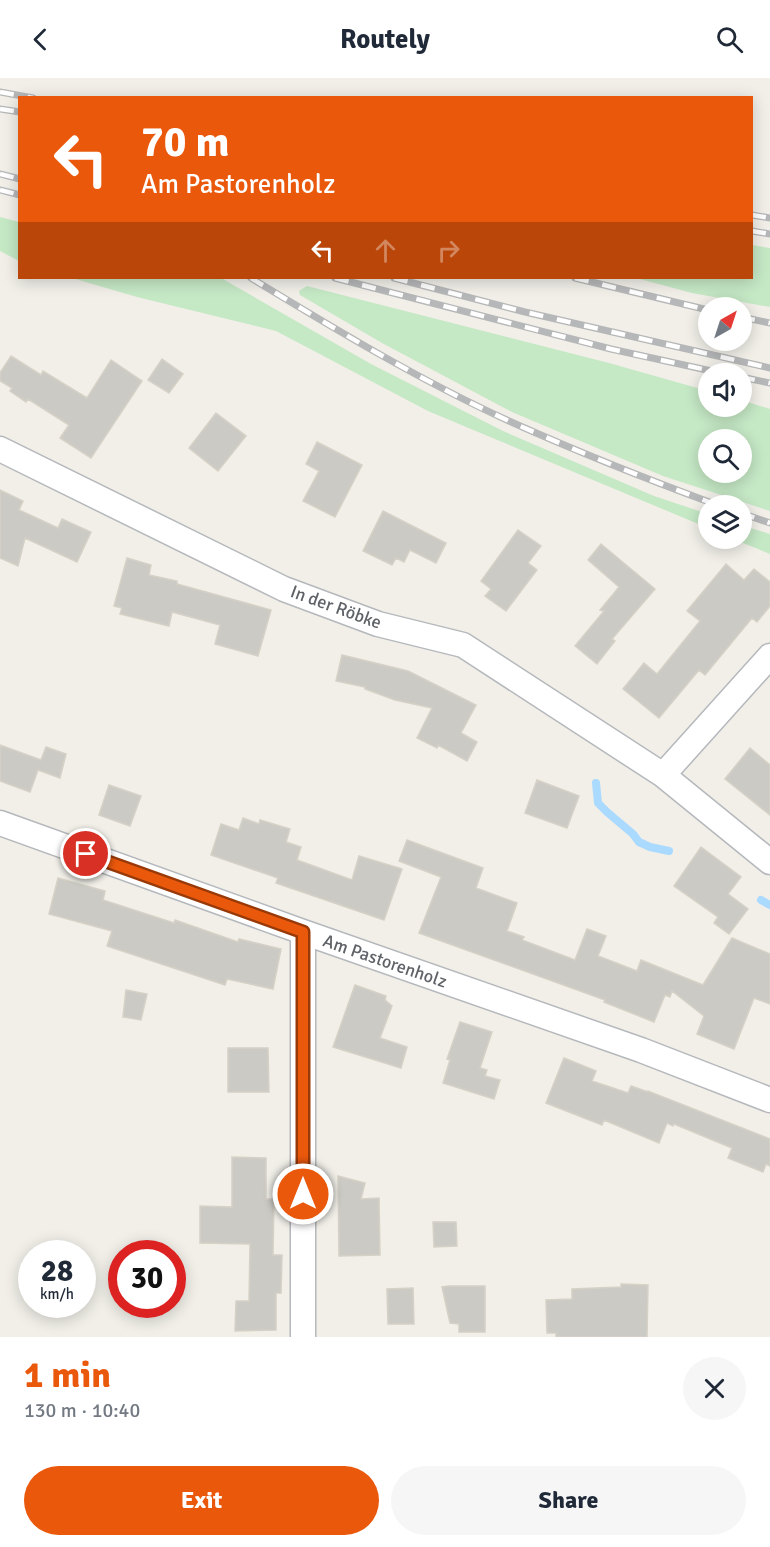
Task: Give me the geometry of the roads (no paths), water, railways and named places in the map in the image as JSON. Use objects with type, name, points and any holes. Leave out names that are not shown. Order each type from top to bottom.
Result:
[{"type":"street","name":"In der Röbke","points":[[0,449],[284,589],[378,624],[462,645],[663,776],[770,862]]},
{"type":"street","points":[[663,776],[770,656]]},
{"type":"street","name":"Am Pastorenholz","points":[[0,823],[641,1050],[770,1100]]},
{"type":"street","points":[[303,932],[303,1337]]},
{"type":"waterway","points":[[596,783],[598,803],[639,842],[669,851]]},
{"type":"waterway","points":[[761,900],[770,905]]},
{"type":"railway","points":[[0,92],[22,96]]},
{"type":"railway","points":[[0,109],[18,112]]},
{"type":"railway","points":[[0,174],[18,178]]},
{"type":"railway","points":[[0,190],[18,194]]},
{"type":"railway","points":[[753,215],[770,218]]},
{"type":"railway","points":[[753,231],[770,234]]},
{"type":"railway","points":[[253,279],[443,389],[587,455],[698,498]]},
{"type":"railway","points":[[339,279],[611,349],[698,368]]},
{"type":"railway","points":[[398,279],[525,312],[770,368]]},
{"type":"railway","points":[[579,279],[698,308]]},
{"type":"railway","points":[[752,319],[770,323]]},
{"type":"railway","points":[[752,379],[770,383]]},
{"type":"railway","points":[[752,517],[770,523]]}]
